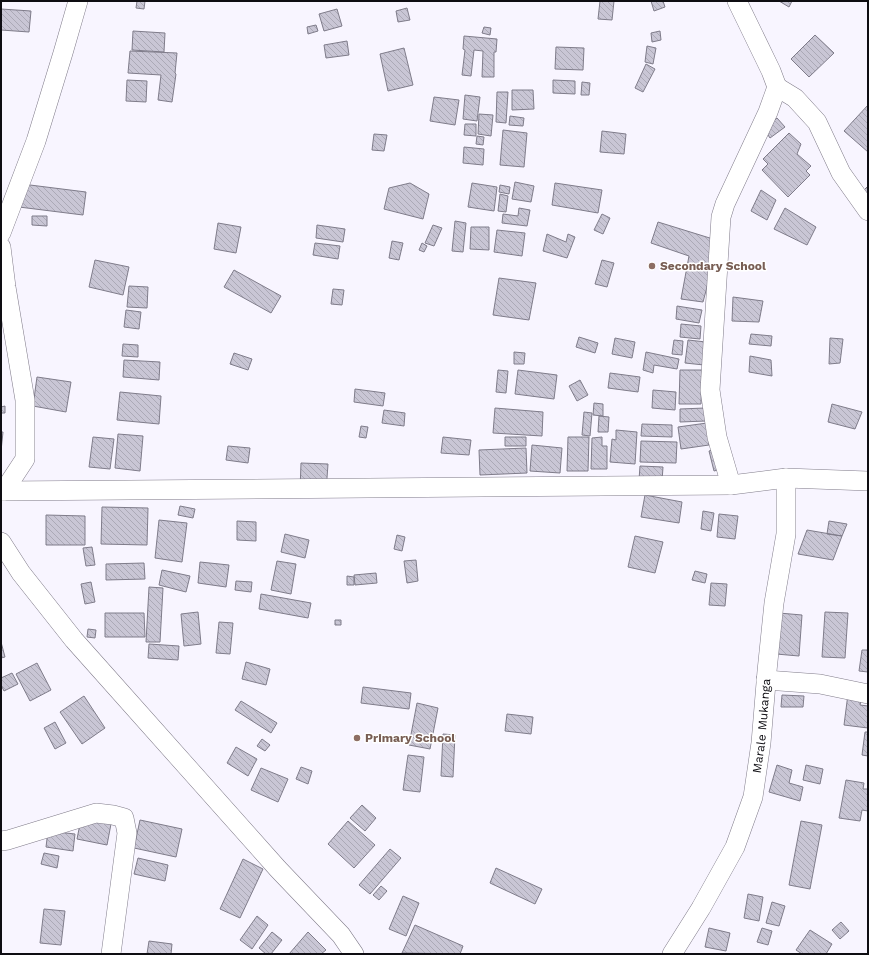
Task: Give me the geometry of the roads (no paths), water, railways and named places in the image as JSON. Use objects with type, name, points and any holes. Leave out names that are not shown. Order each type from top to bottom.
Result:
[{"type":"street","points":[[1,233],[36,141],[78,1]]},
{"type":"street","points":[[731,485],[717,437],[710,390],[721,217],[725,204],[768,112],[776,87],[771,71],[737,1]]},
{"type":"street","points":[[776,87],[795,98],[817,122],[841,173],[868,211]]},
{"type":"street","points":[[1,247],[25,407],[25,459],[2,491]]},
{"type":"street","points":[[2,491],[731,485],[786,478],[868,481]]},
{"type":"street","name":"Marale Mukanga","points":[[672,954],[701,908],[735,847],[753,797],[761,743],[774,603],[786,534],[786,478]]},
{"type":"street","points":[[1,542],[21,573],[74,640],[273,864],[341,935],[354,954]]},
{"type":"street","points":[[766,680],[820,684],[868,694]]},
{"type":"street","points":[[1,841],[96,813],[113,814],[124,818],[128,833],[111,954]]},
{"type":"place","name":"Secondary School","points":[[652,266]]},
{"type":"place","name":"Primary School","points":[[357,738]]}]
